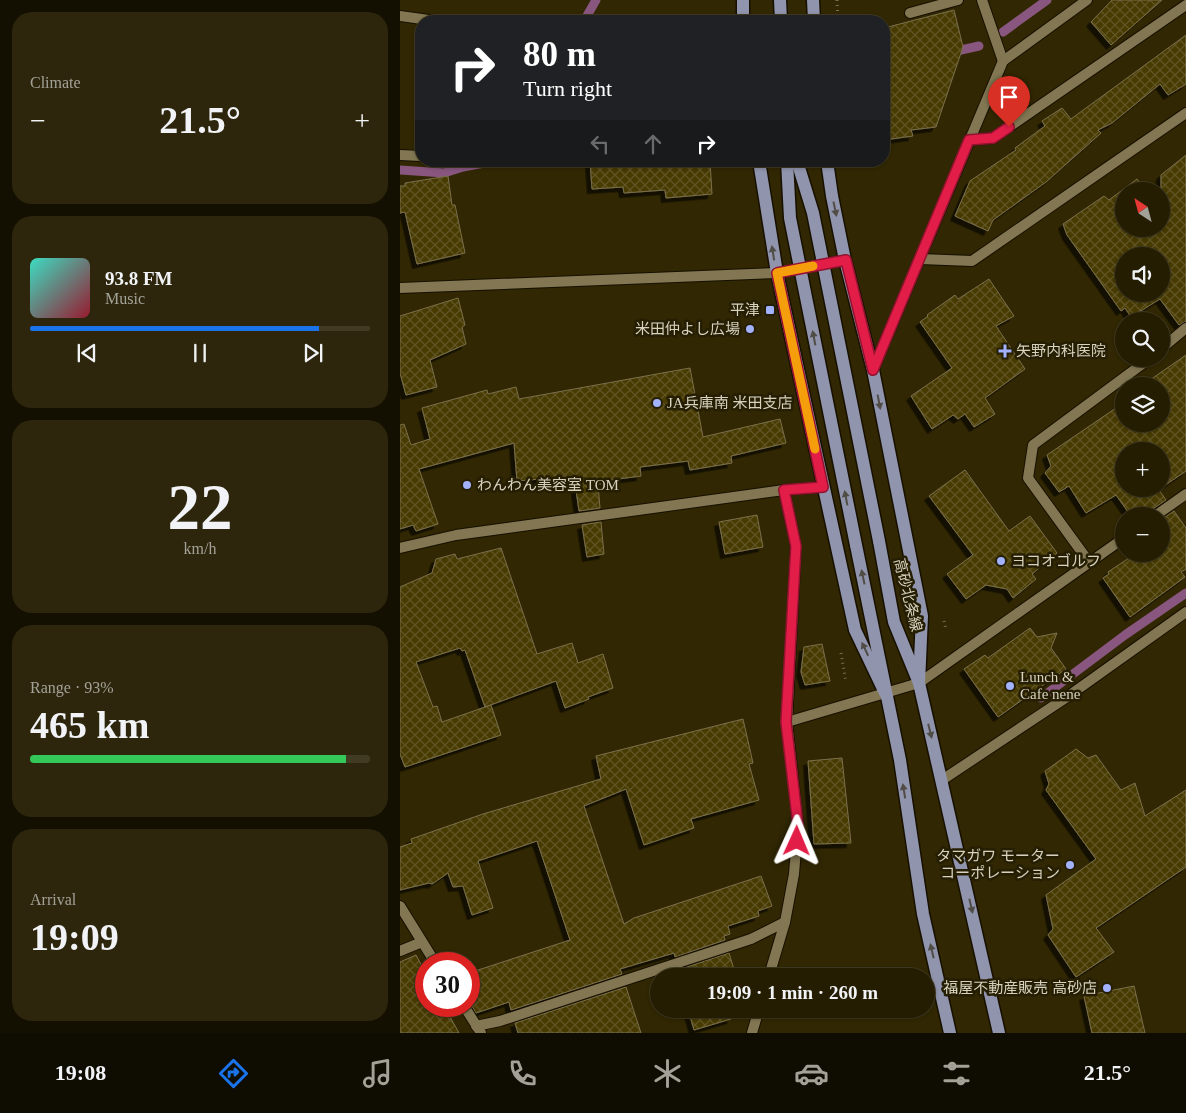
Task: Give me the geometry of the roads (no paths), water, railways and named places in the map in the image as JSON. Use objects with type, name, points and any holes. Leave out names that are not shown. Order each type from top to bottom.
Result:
[{"type":"main road","points":[[743,0],[743,15]]},
{"type":"main road","points":[[780,0],[781,15]]},
{"type":"main road","points":[[813,0],[814,15]]},
{"type":"main road","points":[[760,167],[777,273],[855,630],[886,694]]},
{"type":"main road","points":[[788,167],[790,218],[900,760],[923,914],[950,1033]]},
{"type":"main road","name":"高砂北条線","points":[[799,167],[813,213],[894,622],[919,683],[1000,1033]]},
{"type":"main road","points":[[828,167],[846,260],[873,370],[922,616],[919,683]]},
{"type":"street","points":[[910,13],[958,0]]},
{"type":"street","points":[[982,0],[1003,61]]},
{"type":"street","points":[[873,370],[1003,61],[1087,0]]},
{"type":"street","points":[[969,140],[993,138],[1186,5]]},
{"type":"street","points":[[400,16],[415,18]]},
{"type":"street","points":[[920,259],[972,261],[1186,113]]},
{"type":"street","points":[[400,155],[415,156]]},
{"type":"street","points":[[400,288],[777,273],[846,260]]},
{"type":"street","points":[[1170,341],[1186,328]]},
{"type":"street","points":[[1090,562],[1028,478],[1033,445],[1138,367]]},
{"type":"street","points":[[400,548],[456,535],[784,490],[823,487]]},
{"type":"street","points":[[771,968],[785,922],[794,874],[798,825],[786,722],[796,546],[784,490]]},
{"type":"street","points":[[1168,507],[1186,494]]},
{"type":"street","points":[[786,722],[919,683],[1115,544]]},
{"type":"street","points":[[942,780],[1067,697],[1186,612]]},
{"type":"street","points":[[400,906],[428,952]]},
{"type":"street","points":[[471,1017],[479,1029],[751,939],[785,922]]},
{"type":"street","points":[[400,951],[422,942]]},
{"type":"street","points":[[752,1033],[756,1018]]},
{"type":"waterway","points":[[587,15],[596,0]]},
{"type":"waterway","points":[[1003,32],[1047,0]]},
{"type":"waterway","points":[[952,52],[979,46]]},
{"type":"waterway","points":[[400,170],[444,173],[463,167]]},
{"type":"waterway","points":[[1041,698],[1125,635],[1186,593]]},
{"type":"place","name":"平津","points":[[770,310]]},
{"type":"place","name":"米田仲よし広場","points":[[750,329]]},
{"type":"place","name":"矢野内科医院","points":[[1005,351]]},
{"type":"place","name":"JA兵庫南 米田支店","points":[[657,403]]},
{"type":"place","name":"わんわん美容室 TOM","points":[[467,485]]},
{"type":"place","name":"ヨコオゴルフ","points":[[1001,561]]},
{"type":"place","name":"Lunch & Cafe nene","points":[[1010,686]]},
{"type":"place","name":"タマガワ モーター コーポレーション","points":[[1070,865]]},
{"type":"place","name":"福屋不動産販売 高砂店","points":[[1107,988]]}]
